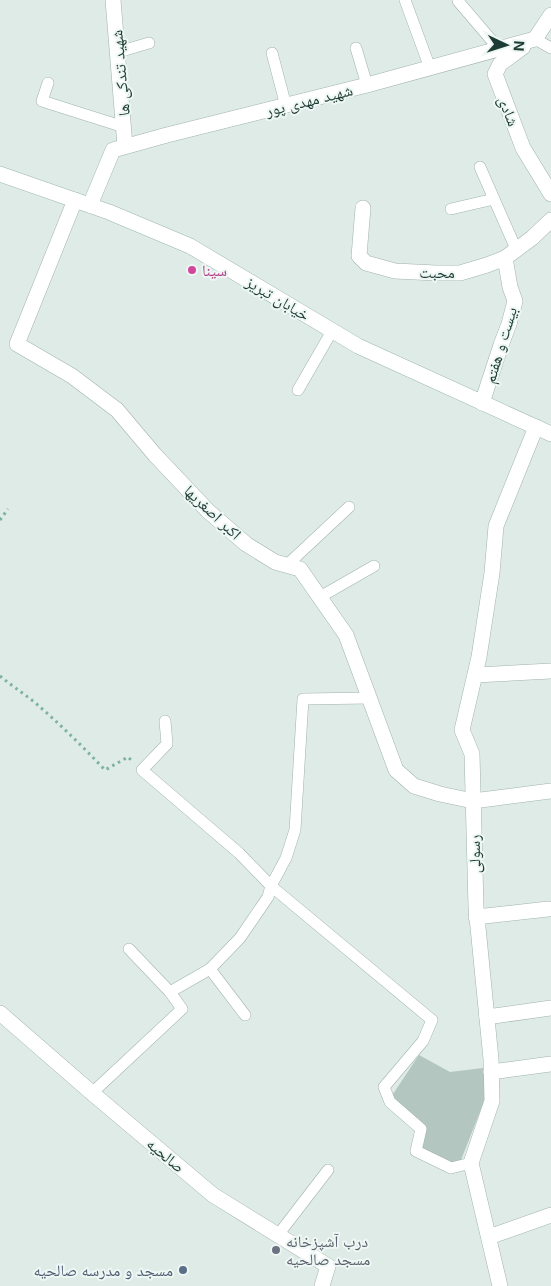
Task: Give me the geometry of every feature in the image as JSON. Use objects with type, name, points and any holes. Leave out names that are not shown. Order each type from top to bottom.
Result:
[{"type":"street","name":"شهید تندکی ها","points":[[114,0],[125,146]]},
{"type":"street","points":[[535,39],[551,15]]},
{"type":"street","name":"شهید مهدی پور","points":[[90,205],[113,150],[367,86],[535,39]]},
{"type":"street","name":"شادی","points":[[535,39],[514,52],[500,64],[495,74],[523,148],[551,194]]},
{"type":"street","name":"خیابان تبریز","points":[[0,174],[109,212],[190,246],[358,346],[551,434]]},
{"type":"street","name":"اکبر اصغریها","points":[[75,200],[17,344],[72,376],[117,410],[155,455],[208,511],[246,544],[276,562],[300,569],[346,635],[396,770],[414,786],[473,801],[551,791]]},
{"type":"street","name":"محبت","points":[[363,208],[360,256],[366,263],[395,270],[436,273],[460,272],[487,265],[511,254],[551,220]]},
{"type":"street","name":"بیست و هفتم","points":[[482,403],[515,301],[509,281],[511,254]]},
{"type":"street","name":"رسولی","points":[[471,1163],[492,1101],[487,1017],[476,917],[472,754],[462,730],[479,657],[492,573],[496,526],[536,427]]},
{"type":"street","points":[[475,675],[551,671]]},
{"type":"street","points":[[476,917],[548,909]]},
{"type":"street","points":[[487,1017],[551,1008]]},
{"type":"street","name":"صالحیه","points":[[0,1013],[92,1094],[213,1195],[328,1266],[322,1286]]},
{"type":"street","points":[[491,1072],[551,1064]]},
{"type":"street","points":[[471,1163],[500,1286]]},
{"type":"street","points":[[489,1237],[551,1215]]},
{"type":"lane","points":[[405,0],[430,68]]},
{"type":"lane","points":[[458,1],[499,50]]},
{"type":"lane","points":[[535,39],[551,48]]},
{"type":"lane","points":[[118,52],[149,43]]},
{"type":"lane","points":[[356,48],[367,86]]},
{"type":"lane","points":[[272,53],[286,106]]},
{"type":"lane","points":[[48,83],[42,101],[124,127]]},
{"type":"lane","points":[[480,167],[494,199],[511,254]]},
{"type":"lane","points":[[451,209],[494,199]]},
{"type":"lane","points":[[298,390],[332,331]]},
{"type":"lane","points":[[287,565],[349,507]]},
{"type":"lane","points":[[320,597],[374,566]]},
{"type":"lane","points":[[170,992],[210,969],[240,938],[268,897],[271,886],[286,858],[294,830],[303,699],[369,698]]},
{"type":"lane","points":[[165,720],[167,744],[142,770],[239,853],[271,886],[432,1020],[423,1040],[384,1087],[390,1102],[421,1129],[416,1151],[451,1168],[471,1163]]},
{"type":"lane","points":[[92,1094],[182,1009],[170,992],[129,949]]},
{"type":"lane","points":[[210,969],[245,1015]]},
{"type":"lane","points":[[278,1235],[328,1170]]},
{"type":"path","points":[[0,520],[8,509]]},
{"type":"path","points":[[0,676],[66,730],[105,770],[128,757],[142,770]]},
{"type":"building","points":[[419,1055],[450,1072],[483,1068],[487,1089],[461,1160],[452,1163],[421,1147],[425,1126],[391,1097]]},
{"type":"place","name":"سینا","points":[[192,270]]},
{"type":"place","name":"درب آشپزخانه مسجد صالحيه","points":[[276,1250]]},
{"type":"place","name":"مسجد و مدرسه صالحیه","points":[[183,1270]]}]
